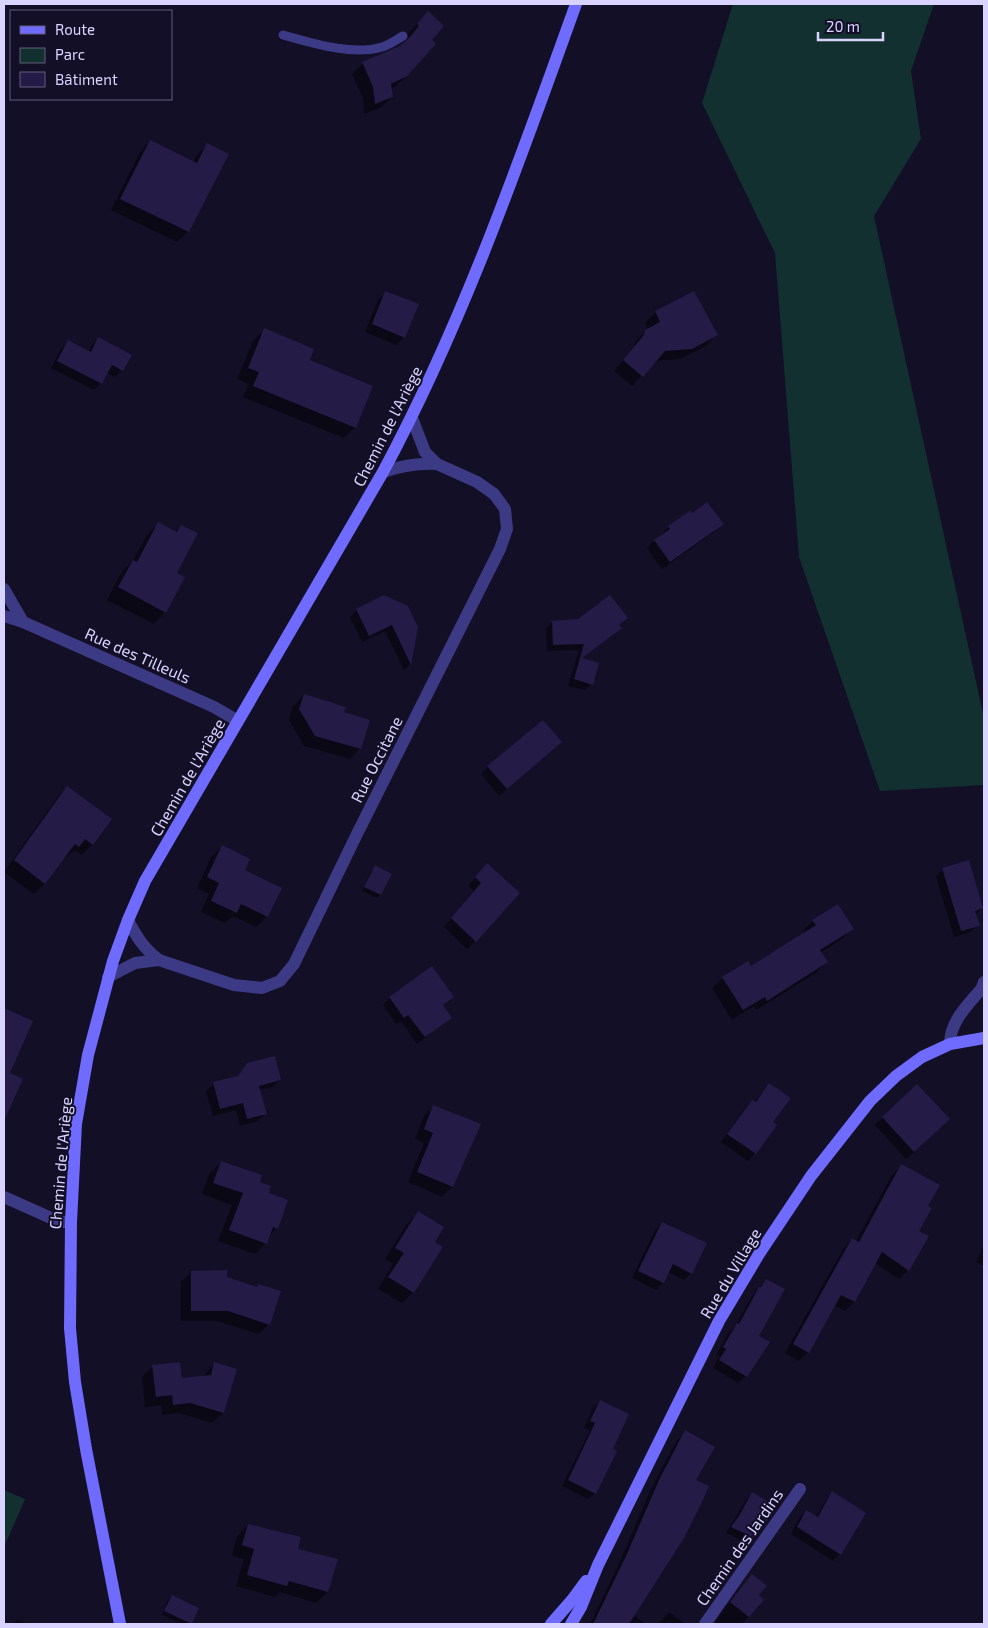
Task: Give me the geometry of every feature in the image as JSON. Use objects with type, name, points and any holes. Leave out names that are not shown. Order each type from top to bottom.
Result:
[{"type":"street","name":"Chemin de l'Ariège","points":[[120,1624],[86,1449],[75,1382],[70,1328],[71,1222],[76,1124],[88,1055],[108,977],[128,920],[145,881],[383,472],[412,418],[458,316],[576,4]]},
{"type":"street","points":[[412,418],[425,452],[436,464]]},
{"type":"street","name":"Rue Occitane","points":[[128,920],[143,945],[159,960],[234,985],[262,988],[280,981],[294,964],[500,549],[507,529],[505,509],[494,494],[477,482],[436,464],[402,466],[383,472]]},
{"type":"street","points":[[4,589],[23,622]]},
{"type":"street","name":"Rue des Tilleuls","points":[[4,616],[23,622],[214,708],[238,721]]},
{"type":"street","name":"Rue Occitane","points":[[108,977],[135,963],[159,960]]},
{"type":"street","points":[[950,1044],[950,1036],[955,1022],[982,988],[984,982]]},
{"type":"street","name":"Rue du Village","points":[[572,1624],[598,1565],[719,1321],[759,1254],[811,1176],[870,1100],[889,1082],[922,1057],[950,1044],[984,1038]]},
{"type":"street","points":[[4,1197],[60,1222],[71,1222]]},
{"type":"street","name":"Chemin des Jardins","points":[[705,1624],[800,1489]]},
{"type":"street","name":"Rue du Village","points":[[550,1624],[572,1600],[598,1565]]},
{"type":"lane","points":[[284,35],[310,43],[340,48],[367,49],[382,47],[403,36]]},
{"type":"green space","points":[[733,4],[934,4],[911,71],[921,139],[874,216],[984,718],[984,785],[880,791],[799,557],[775,253],[702,103]]},
{"type":"green space","points":[[4,1490],[25,1499],[4,1547]]},
{"type":"building","points":[[428,11],[444,26],[432,40],[436,44],[407,76],[391,84],[393,97],[375,104],[373,87],[362,62],[400,46],[419,26],[417,24]]},
{"type":"building","points":[[150,140],[197,163],[207,143],[229,154],[189,232],[120,199]]},
{"type":"building","points":[[385,291],[419,304],[405,338],[372,324]]},
{"type":"building","points":[[694,291],[718,335],[692,349],[665,351],[643,377],[623,360],[644,335],[645,330],[660,322],[655,311]]},
{"type":"building","points":[[264,328],[314,349],[310,360],[373,386],[356,428],[253,386],[259,372],[248,368]]},
{"type":"building","points":[[98,337],[132,355],[123,371],[112,365],[102,384],[57,361],[68,340],[91,352]]},
{"type":"building","points":[[707,502],[724,524],[670,562],[654,540],[670,529],[668,526],[691,510],[692,513]]},
{"type":"building","points":[[158,522],[177,532],[181,525],[198,533],[177,573],[185,577],[166,613],[118,587],[133,560],[137,562]]},
{"type":"building","points":[[384,595],[408,606],[418,627],[411,665],[392,625],[369,636],[356,609]]},
{"type":"building","points":[[610,595],[628,618],[619,625],[622,628],[582,658],[599,663],[593,685],[574,679],[584,644],[553,645],[552,621],[578,619]]},
{"type":"building","points":[[304,694],[346,707],[344,712],[370,720],[361,749],[315,736],[299,709]]},
{"type":"building","points":[[543,720],[562,742],[507,789],[487,766]]},
{"type":"building","points":[[67,786],[112,819],[93,845],[85,839],[79,847],[75,844],[45,884],[14,860]]},
{"type":"building","points":[[222,845],[250,859],[245,870],[282,888],[268,917],[241,904],[237,913],[211,901],[219,883],[207,877]]},
{"type":"building","points":[[969,860],[983,908],[975,911],[980,926],[961,931],[942,868]]},
{"type":"building","points":[[487,863],[520,893],[476,942],[451,918],[481,883],[475,877]]},
{"type":"building","points":[[375,865],[392,874],[381,895],[364,887]]},
{"type":"building","points":[[838,904],[854,929],[820,950],[828,962],[767,1001],[765,997],[743,1010],[722,977],[748,961],[751,966],[816,925],[812,920]]},
{"type":"building","points":[[432,966],[454,997],[443,1005],[452,1018],[425,1037],[408,1015],[404,1018],[389,997]]},
{"type":"building","points":[[4,1008],[33,1021],[10,1073],[23,1079],[4,1121]]},
{"type":"building","points":[[275,1056],[281,1080],[259,1086],[267,1114],[247,1119],[243,1103],[220,1109],[213,1082],[238,1076],[247,1063]]},
{"type":"building","points":[[769,1083],[791,1098],[773,1122],[777,1125],[756,1154],[727,1134],[752,1100],[756,1102]]},
{"type":"building","points":[[917,1084],[950,1119],[914,1152],[882,1117]]},
{"type":"building","points":[[433,1105],[481,1124],[453,1187],[417,1172],[433,1133],[424,1129]]},
{"type":"building","points":[[221,1161],[262,1175],[260,1182],[271,1186],[269,1193],[288,1200],[278,1229],[273,1227],[267,1244],[229,1230],[243,1193],[213,1183]]},
{"type":"building","points":[[901,1164],[940,1185],[928,1206],[932,1208],[919,1231],[929,1236],[909,1271],[882,1252],[855,1302],[841,1295],[809,1353],[793,1344],[852,1238],[859,1242]]},
{"type":"building","points":[[418,1211],[444,1227],[435,1242],[443,1247],[414,1293],[388,1277],[404,1253],[395,1248]]},
{"type":"building","points":[[662,1222],[707,1243],[692,1274],[673,1264],[664,1283],[638,1271]]},
{"type":"building","points":[[227,1270],[227,1277],[257,1287],[258,1284],[281,1291],[270,1325],[228,1311],[191,1311],[191,1271]]},
{"type":"building","points":[[766,1279],[785,1289],[759,1336],[770,1342],[747,1377],[719,1360],[726,1349],[723,1347],[737,1323],[739,1324],[759,1287],[761,1287]]},
{"type":"building","points":[[180,1362],[182,1378],[211,1375],[214,1362],[237,1369],[224,1413],[190,1403],[173,1405],[172,1395],[156,1397],[152,1365]]},
{"type":"building","points":[[600,1400],[629,1414],[613,1449],[617,1451],[596,1494],[568,1480],[595,1423],[590,1421]]},
{"type":"building","points":[[685,1430],[715,1447],[696,1480],[709,1486],[701,1504],[684,1538],[629,1624],[593,1624],[626,1556],[659,1480]]},
{"type":"building","points":[[832,1491],[866,1513],[841,1555],[797,1527],[806,1510],[818,1517]]},
{"type":"building","points":[[752,1492],[777,1507],[754,1538],[731,1527]]},
{"type":"building","points":[[248,1524],[301,1537],[298,1549],[338,1559],[328,1592],[289,1581],[287,1586],[247,1575],[254,1549],[242,1545]]},
{"type":"building","points":[[752,1574],[767,1586],[759,1595],[764,1600],[749,1617],[730,1602]]},
{"type":"building","points":[[172,1595],[199,1608],[192,1624],[164,1611]]}]
